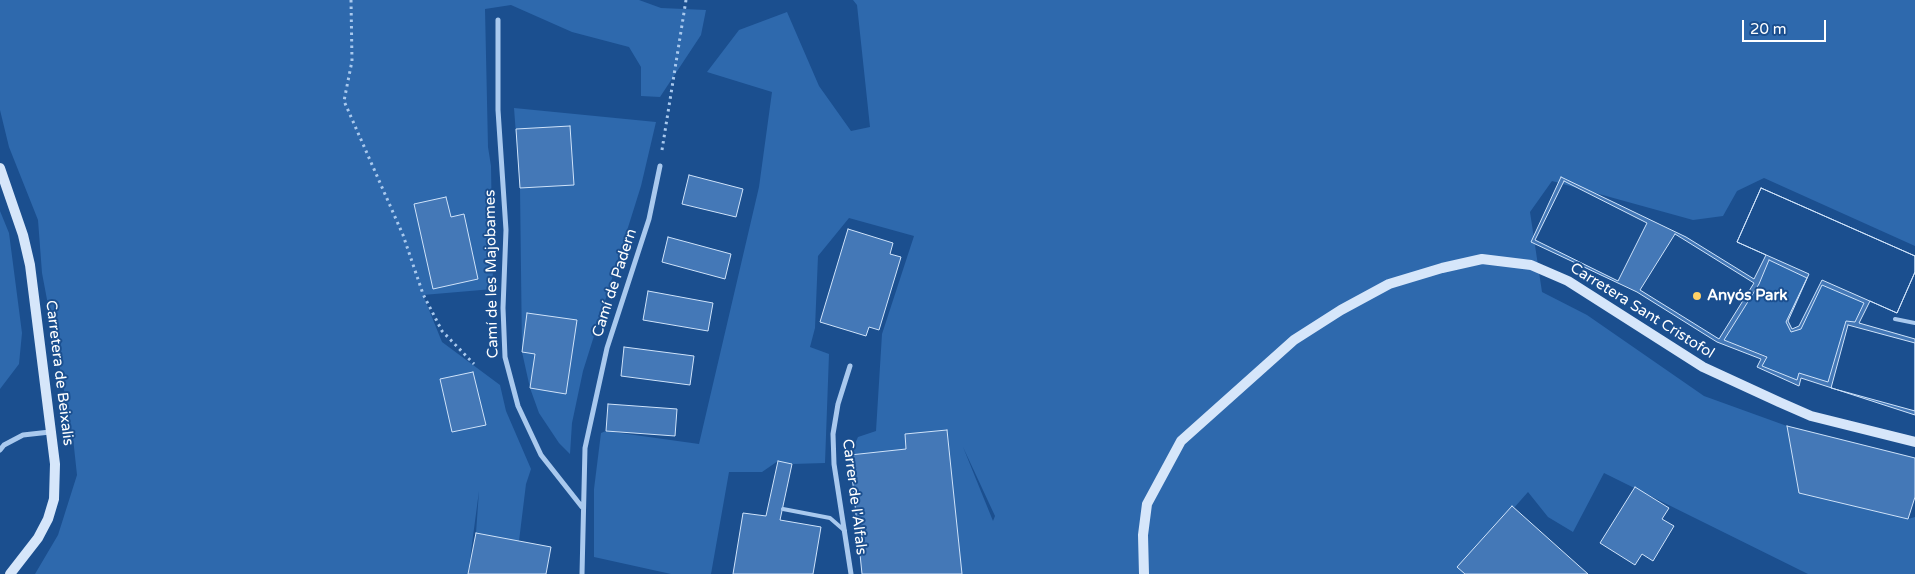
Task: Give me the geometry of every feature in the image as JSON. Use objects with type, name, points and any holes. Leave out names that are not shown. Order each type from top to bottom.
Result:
[{"type":"main road","name":"Carretera de Beixalis","points":[[0,168],[21,227],[30,265],[55,464],[54,499],[48,519],[38,538],[10,574]]},
{"type":"main road","name":"Carretera Sant Cristofol","points":[[1144,574],[1143,535],[1147,504],[1181,441],[1294,340],[1341,310],[1389,284],[1442,268],[1482,259],[1531,265],[1568,281],[1702,368],[1811,416],[1915,442]]},
{"type":"street","name":"Camí de les Majobames","points":[[498,20],[498,110],[506,230],[503,308],[505,357],[518,406],[541,455],[582,507]]},
{"type":"street","name":"Camí de Padern","points":[[582,574],[582,507],[585,448],[607,348],[649,219],[660,166]]},
{"type":"street","name":"Carrer de l'Alfals","points":[[850,366],[838,404],[833,434],[834,464],[851,574]]},
{"type":"street","points":[[0,450],[4,445],[23,435],[50,432]]},
{"type":"lane","points":[[1894,319],[1915,323]]},
{"type":"lane","points":[[783,509],[830,518],[844,531]]},
{"type":"path","points":[[351,0],[352,61],[344,100],[403,234],[423,294],[442,331],[474,364]]},
{"type":"path","points":[[660,166],[686,0]]},
{"type":"shaded area","points":[[0,0],[639,0],[661,8],[706,10],[701,35],[660,97],[641,96],[641,67],[629,47],[572,32],[511,5],[485,9],[488,147],[491,166],[493,289],[423,295],[442,342],[500,385],[506,411],[531,469],[526,484],[519,541],[476,533],[479,491],[468,574],[35,574],[58,535],[77,475],[73,438],[42,273],[38,220],[9,147],[0,110]]},
{"type":"shaded area","points":[[853,0],[1915,0],[1915,246],[1764,178],[1737,191],[1723,216],[1693,220],[1552,181],[1530,212],[1542,292],[1587,315],[1704,396],[1787,426],[1799,493],[1908,519],[1915,517],[1915,574],[1808,574],[1604,473],[1573,532],[1548,517],[1528,492],[1460,569],[1465,574],[862,574],[850,455],[858,437],[876,431],[882,334],[914,236],[849,218],[818,256],[815,328],[810,347],[829,354],[825,463],[792,464],[778,461],[762,472],[729,472],[711,574],[671,574],[594,557],[594,489],[601,433],[606,431],[699,444],[759,187],[772,92],[707,72],[739,30],[787,12],[819,86],[851,131],[870,127],[857,5]],"holes":[[[963,447],[995,516],[993,521]]]},
{"type":"shaded area","points":[[514,108],[656,122],[641,186],[583,371],[572,423],[570,454],[559,443],[539,413],[530,388],[522,352],[520,188]]},
{"type":"shaded area","points":[[0,211],[9,233],[22,333],[19,364],[0,389]]},
{"type":"shaded area","points":[[1769,260],[1807,278],[1786,322],[1791,332],[1801,328],[1822,285],[1864,303],[1855,322],[1846,321],[1828,382],[1799,373],[1797,380],[1762,366],[1767,356],[1724,340],[1759,284]]},
{"type":"building","points":[[570,126],[574,185],[520,188],[516,129]]},
{"type":"building","points":[[689,175],[743,189],[736,217],[682,204]]},
{"type":"building","name":"Anyós Park","points":[[1561,177],[1686,237],[1754,279],[1766,255],[1737,242],[1761,188],[1915,256],[1915,272],[1897,313],[1870,301],[1859,323],[1915,339],[1915,415],[1801,378],[1799,386],[1757,367],[1761,359],[1717,342],[1637,292],[1531,242]],"holes":[[[1769,260],[1807,278],[1786,322],[1791,332],[1801,329],[1822,285],[1864,303],[1855,322],[1846,321],[1828,382],[1799,373],[1797,380],[1762,366],[1767,357],[1724,340],[1759,284]]]},
{"type":"building","points":[[1564,181],[1647,223],[1618,281],[1535,240]]},
{"type":"building","points":[[1761,188],[1915,256],[1915,272],[1897,313],[1822,280],[1799,326],[1792,329],[1788,321],[1809,274],[1737,242]]},
{"type":"building","points":[[446,197],[451,217],[464,214],[478,279],[433,289],[414,204]]},
{"type":"building","points":[[848,229],[893,243],[890,254],[901,257],[879,330],[869,327],[866,336],[820,322]]},
{"type":"building","points":[[1675,234],[1754,283],[1719,339],[1640,290]]},
{"type":"building","points":[[668,237],[731,254],[725,279],[662,262]]},
{"type":"building","points":[[648,291],[713,303],[708,331],[643,320]]},
{"type":"building","points":[[527,313],[577,320],[566,394],[530,388],[535,354],[522,352]]},
{"type":"building","points":[[1848,325],[1915,343],[1915,411],[1831,388]]},
{"type":"building","points":[[624,347],[694,356],[690,385],[621,376]]},
{"type":"building","points":[[473,372],[486,425],[452,432],[440,379]]},
{"type":"building","points":[[608,404],[677,409],[675,436],[606,431]]},
{"type":"building","points":[[1787,426],[1915,458],[1915,497],[1908,519],[1799,493]]},
{"type":"building","points":[[947,430],[962,574],[862,574],[850,455],[906,449],[905,434]]},
{"type":"building","points":[[778,461],[792,464],[780,520],[821,527],[813,574],[733,574],[743,513],[766,516]]},
{"type":"building","points":[[1635,487],[1669,508],[1662,519],[1674,526],[1653,561],[1642,554],[1635,565],[1600,543]]},
{"type":"building","points":[[1512,506],[1588,574],[1465,574],[1457,567]]},
{"type":"building","points":[[476,533],[551,547],[546,574],[468,574]]},
{"type":"place","name":"Anyós Park","points":[[1697,296]]}]
